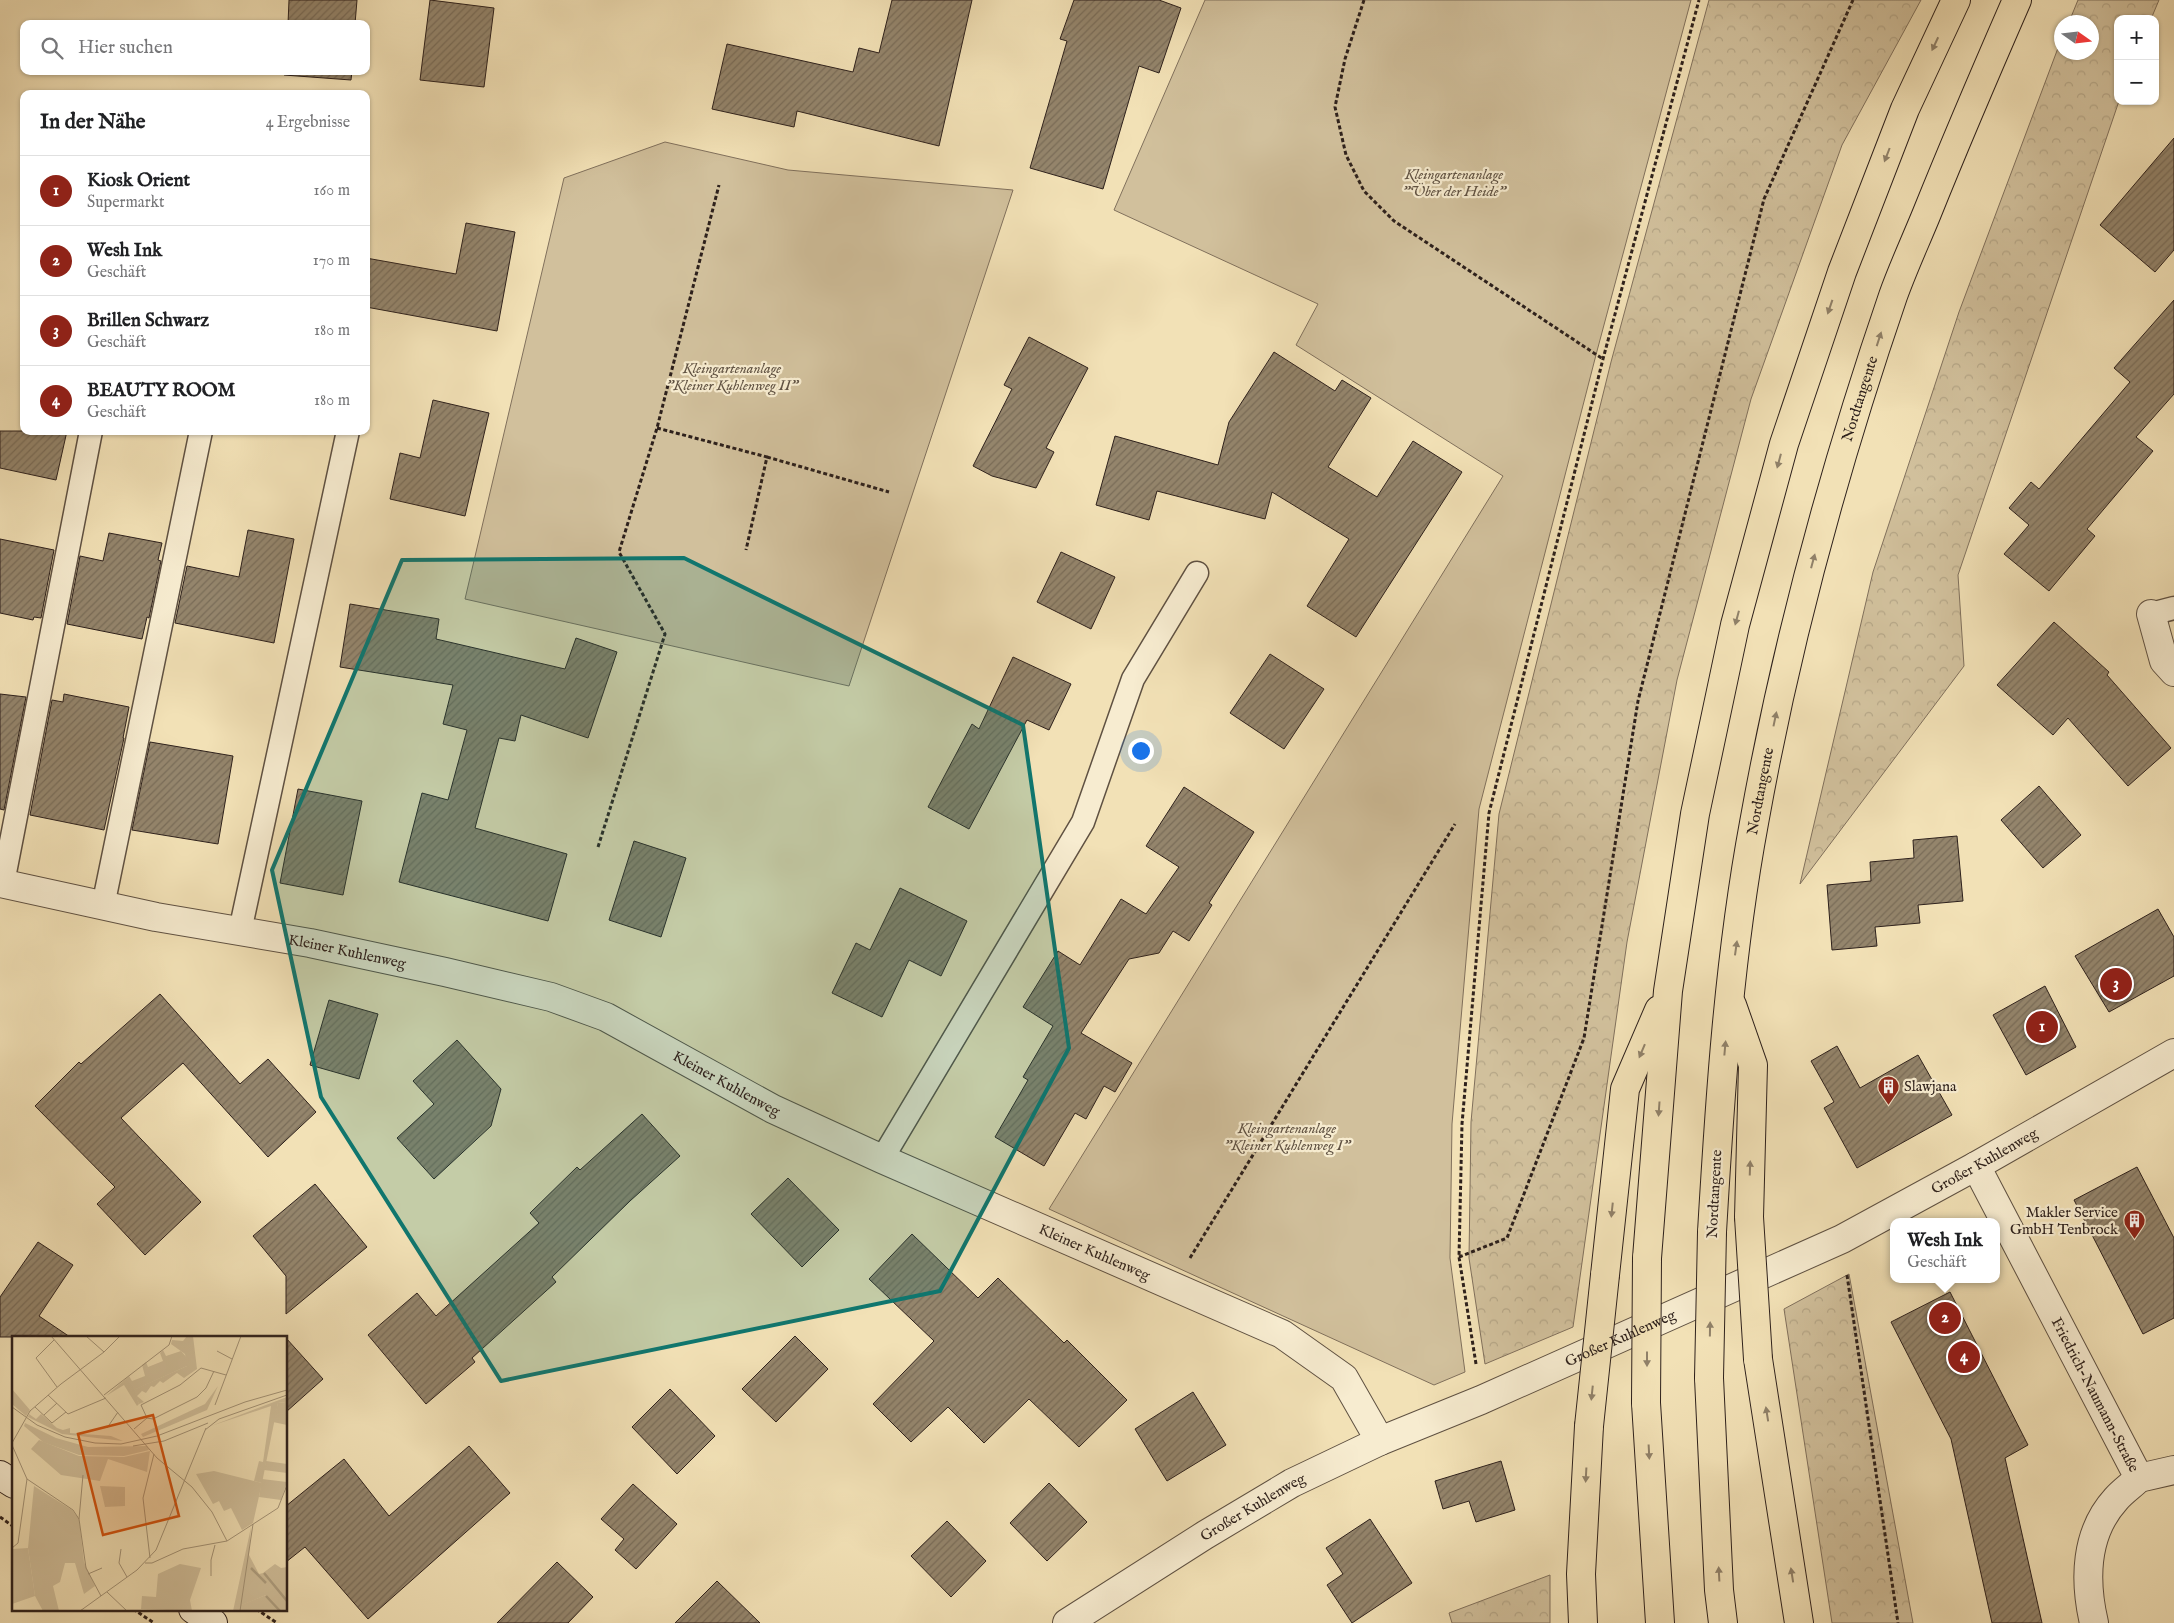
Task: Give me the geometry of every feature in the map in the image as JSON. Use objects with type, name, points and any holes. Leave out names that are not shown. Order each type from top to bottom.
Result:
[{"type":"highway","points":[[1660,1623],[1646,1403],[1647,1258],[1668,990],[1695,814],[1735,625],[1784,444],[1842,272],[1905,109],[1956,0]]},
{"type":"highway","name":"Nordtangente","points":[[1723,1623],[1709,1378],[1712,1232],[1720,1097],[1729,997],[1755,814],[1792,639],[1840,457],[1894,293],[1960,130],[2017,0]]},
{"type":"highway","points":[[1583,1623],[1581,1574],[1589,1426],[1626,1089],[1668,990]]},
{"type":"highway","points":[[1729,997],[1753,1065],[1749,1217],[1758,1359],[1799,1623]]},
{"type":"street","points":[[2162,611],[2164,662],[2174,672]]},
{"type":"street","name":"Kleiner Kuhlenweg","points":[[2,883],[103,906],[357,953],[551,996],[606,1017],[773,1109],[882,1159],[1282,1334],[1344,1378],[1380,1441]]},
{"type":"street","name":"Großer Kuhlenweg","points":[[1067,1623],[1205,1535],[1292,1483],[1380,1441],[1481,1400],[1842,1239],[2174,1054]]},
{"type":"street","name":"Friedrich-Naumann-Straße","points":[[1976,1166],[2139,1478],[2115,1500],[2096,1530],[2088,1563],[2089,1599],[2094,1623]]},
{"type":"street","points":[[2139,1478],[2174,1470]]},
{"type":"street","points":[[0,1475],[12,1483]]},
{"type":"street","points":[[194,1610],[213,1623]]},
{"type":"lane","points":[[2,883],[90,435]]},
{"type":"lane","points":[[103,906],[200,435]]},
{"type":"lane","points":[[240,931],[347,435]]},
{"type":"lane","points":[[882,1159],[1084,822],[1133,679],[1197,573]]},
{"type":"path","points":[[1364,0],[1345,59],[1334,107],[1346,155],[1364,191],[1394,221],[1603,359]]},
{"type":"path","points":[[1481,1400],[1459,1257],[1462,1124],[1489,813],[1603,359],[1699,0]]},
{"type":"path","points":[[1459,1257],[1507,1238],[1584,1038],[1638,701],[1761,209],[1853,0]]},
{"type":"path","points":[[598,847],[665,634],[619,552],[657,428],[719,185]]},
{"type":"path","points":[[657,428],[768,457],[889,492]]},
{"type":"path","points":[[746,550],[768,457]]},
{"type":"path","points":[[1173,1286],[1455,824]]},
{"type":"path","points":[[1842,1239],[1898,1623]]},
{"type":"path","points":[[0,1518],[12,1526]]},
{"type":"path","points":[[134,1610],[154,1623]]},
{"type":"path","points":[[258,1610],[277,1623]]},
{"type":"highlighted area","points":[[684,558],[1023,725],[1069,1048],[940,1291],[501,1381],[321,1097],[272,870],[402,560]]},
{"type":"green space","points":[[1205,0],[1691,0],[1597,351],[1479,809],[1452,1124],[1450,1258],[1465,1372],[1434,1385],[1049,1209],[1503,476],[1296,345],[1318,304],[1114,210]]},
{"type":"green space","points":[[1709,0],[1921,0],[1842,145],[1751,399],[1677,680],[1627,942],[1573,1327],[1485,1364],[1469,1258],[1471,1122],[1499,814],[1611,362]]},
{"type":"green space","points":[[2078,0],[2159,0],[2153,15],[2114,15],[2114,105],[2118,105],[1958,575],[1964,666],[1800,884],[1873,572],[1959,312],[2054,59],[2099,60],[2099,15],[2072,15]]},
{"type":"green space","name":"Kleingartenanlage \"Kleiner Kuhlenweg II\"","points":[[665,142],[788,170],[1013,190],[849,686],[465,599],[564,178]]},
{"type":"green space","points":[[1849,1274],[1913,1623],[1832,1623],[1784,1309]]},
{"type":"green space","points":[[1550,1575],[1550,1623],[1452,1623],[1449,1613]]},
{"type":"building","points":[[289,0],[357,0],[355,20],[288,20]]},
{"type":"building","points":[[430,0],[494,8],[484,87],[420,80]]},
{"type":"building","points":[[892,0],[972,0],[939,146],[797,111],[794,127],[712,109],[727,44],[853,72],[859,48],[879,53]]},
{"type":"building","points":[[1074,0],[1159,0],[1181,8],[1159,73],[1139,66],[1103,189],[1030,168],[1067,41],[1060,39]]},
{"type":"building","points":[[284,75],[352,75],[351,80]]},
{"type":"building","points":[[2174,138],[2174,250],[2155,272],[2100,225]]},
{"type":"building","points":[[466,223],[515,232],[497,331],[370,308],[370,259],[456,274]]},
{"type":"building","points":[[2174,300],[2174,394],[2136,437],[2153,451],[2087,529],[2095,536],[2049,591],[2004,554],[2029,525],[2009,508],[2031,482],[2039,489],[2130,382],[2114,368]]},
{"type":"building","points":[[1029,337],[1088,368],[1046,448],[1054,452],[1036,488],[992,476],[973,466],[1012,389],[1004,385]]},
{"type":"building","points":[[1274,352],[1335,391],[1342,380],[1371,398],[1328,467],[1377,497],[1413,441],[1462,472],[1356,637],[1307,606],[1349,539],[1272,492],[1265,519],[1157,491],[1149,520],[1096,505],[1115,436],[1218,465],[1229,422]]},
{"type":"building","points":[[433,400],[489,413],[465,516],[390,499],[400,453],[420,458]]},
{"type":"building","points":[[0,431],[20,431],[20,435],[66,435],[56,480],[0,468]]},
{"type":"building","points":[[248,530],[294,539],[274,643],[175,623],[187,566],[239,577]]},
{"type":"building","points":[[109,533],[162,543],[158,560],[161,561],[149,618],[147,617],[142,639],[67,624],[80,556],[103,561]]},
{"type":"building","points":[[0,539],[54,550],[41,618],[34,617],[33,620],[0,613]]},
{"type":"building","points":[[1061,552],[1115,577],[1091,629],[1037,602]]},
{"type":"building","points":[[350,604],[439,619],[436,639],[565,669],[576,638],[617,652],[588,738],[521,715],[515,741],[499,738],[475,828],[567,854],[548,921],[399,882],[422,793],[448,800],[467,730],[443,724],[453,685],[340,667]]},
{"type":"building","points":[[2054,622],[2109,672],[2107,675],[2171,748],[2128,786],[2068,718],[2053,735],[1997,685]]},
{"type":"building","points":[[1270,654],[1324,689],[1284,749],[1230,713]]},
{"type":"building","points":[[1013,657],[1071,684],[1049,730],[1027,720],[969,829],[928,807],[972,724],[979,729]]},
{"type":"building","points":[[0,694],[26,697],[4,810],[0,809]]},
{"type":"building","points":[[64,694],[129,707],[104,830],[30,815],[52,700],[63,702]]},
{"type":"building","points":[[150,742],[233,756],[218,844],[132,830]]},
{"type":"building","points":[[2039,786],[2081,835],[2043,868],[2001,820]]},
{"type":"building","points":[[1184,787],[1254,832],[1209,903],[1212,905],[1189,941],[1173,931],[1159,953],[1129,959],[1081,1033],[1132,1063],[1115,1092],[1104,1086],[1086,1119],[1075,1113],[1044,1166],[995,1137],[1028,1080],[1023,1077],[1053,1026],[1023,1007],[1058,951],[1080,965],[1121,899],[1146,914],[1179,867],[1146,846]]},
{"type":"building","points":[[298,789],[362,801],[343,895],[280,883]]},
{"type":"building","points":[[1957,836],[1963,901],[1918,905],[1920,923],[1875,927],[1877,946],[1832,950],[1827,885],[1871,881],[1870,862],[1914,858],[1913,840]]},
{"type":"building","points":[[634,841],[686,858],[661,937],[609,920]]},
{"type":"building","points":[[900,888],[967,921],[941,976],[909,960],[882,1017],[832,993],[856,943],[870,950]]},
{"type":"building","points":[[2158,909],[2174,937],[2174,976],[2109,1012],[2075,956]]},
{"type":"building","points":[[2045,986],[2076,1047],[2026,1075],[1993,1015]]},
{"type":"building","points":[[160,994],[240,1084],[268,1059],[316,1112],[268,1157],[183,1063],[121,1118],[201,1202],[145,1255],[97,1204],[115,1187],[35,1106],[79,1062],[81,1064]]},
{"type":"building","points":[[329,1000],[378,1014],[359,1079],[310,1065]]},
{"type":"building","points":[[457,1040],[501,1089],[491,1126],[434,1179],[397,1138],[434,1104],[413,1081]]},
{"type":"building","name":"Slawjana","points":[[1837,1046],[1860,1088],[1918,1055],[1952,1115],[1857,1168],[1824,1108],[1834,1102],[1811,1061]]},
{"type":"building","points":[[642,1114],[680,1156],[630,1201],[552,1277],[556,1282],[472,1358],[475,1362],[426,1404],[368,1335],[417,1293],[436,1316],[539,1223],[530,1213],[577,1167],[580,1170]]},
{"type":"building","points":[[2137,1167],[2174,1238],[2174,1318],[2143,1334],[2074,1200]]},
{"type":"building","points":[[788,1178],[839,1230],[802,1267],[751,1214]]},
{"type":"building","points":[[315,1184],[367,1247],[286,1314],[286,1276],[253,1236]]},
{"type":"building","points":[[912,1234],[978,1298],[998,1278],[1064,1343],[1067,1340],[1127,1400],[1079,1447],[1029,1399],[984,1443],[948,1407],[911,1442],[873,1404],[934,1341],[869,1279]]},
{"type":"building","points":[[38,1242],[73,1265],[39,1316],[69,1336],[0,1337],[0,1297]]},
{"type":"building","points":[[1950,1292],[2028,1445],[2005,1458],[2042,1623],[1992,1623],[1951,1439],[1891,1322]]},
{"type":"building","points":[[795,1336],[828,1369],[776,1422],[742,1389]]},
{"type":"building","points":[[288,1340],[323,1379],[288,1410]]},
{"type":"building","points":[[670,1389],[715,1436],[677,1474],[632,1427]]},
{"type":"building","points":[[1193,1392],[1226,1445],[1167,1481],[1135,1429]]},
{"type":"building","points":[[469,1446],[510,1493],[368,1619],[305,1547],[288,1560],[288,1504],[344,1459],[389,1516]]},
{"type":"building","points":[[1501,1461],[1515,1510],[1476,1522],[1469,1501],[1443,1509],[1435,1481]]},
{"type":"building","points":[[1049,1483],[1087,1522],[1047,1561],[1010,1523]]},
{"type":"building","points":[[633,1484],[677,1524],[636,1569],[615,1550],[624,1539],[601,1519]]},
{"type":"building","points":[[1370,1519],[1412,1583],[1352,1623],[1327,1585],[1343,1574],[1326,1548]]},
{"type":"building","points":[[947,1521],[986,1561],[951,1597],[911,1556]]},
{"type":"building","points":[[557,1562],[593,1597],[568,1623],[497,1623]]},
{"type":"building","points":[[717,1581],[760,1623],[675,1623]]},
{"type":"place","name":"Brillen Schwarz","points":[[2116,984]]},
{"type":"place","name":"Kiosk Orient","points":[[2042,1027]]},
{"type":"place","name":"Slawjana","points":[[1888,1105]]},
{"type":"place","name":"Makler Service GmbH Tenbrock","points":[[2134,1240]]},
{"type":"place","name":"Wesh Ink","points":[[1945,1318]]},
{"type":"place","name":"BEAUTY ROOM","points":[[1964,1357]]},
{"type":"park label","name":"Kleingartenanlage \"Über der Heide\"","points":[[1454,182]]},
{"type":"park label","name":"Kleingartenanlage \"Kleiner Kuhlenweg I\"","points":[[1287,1136]]}]
